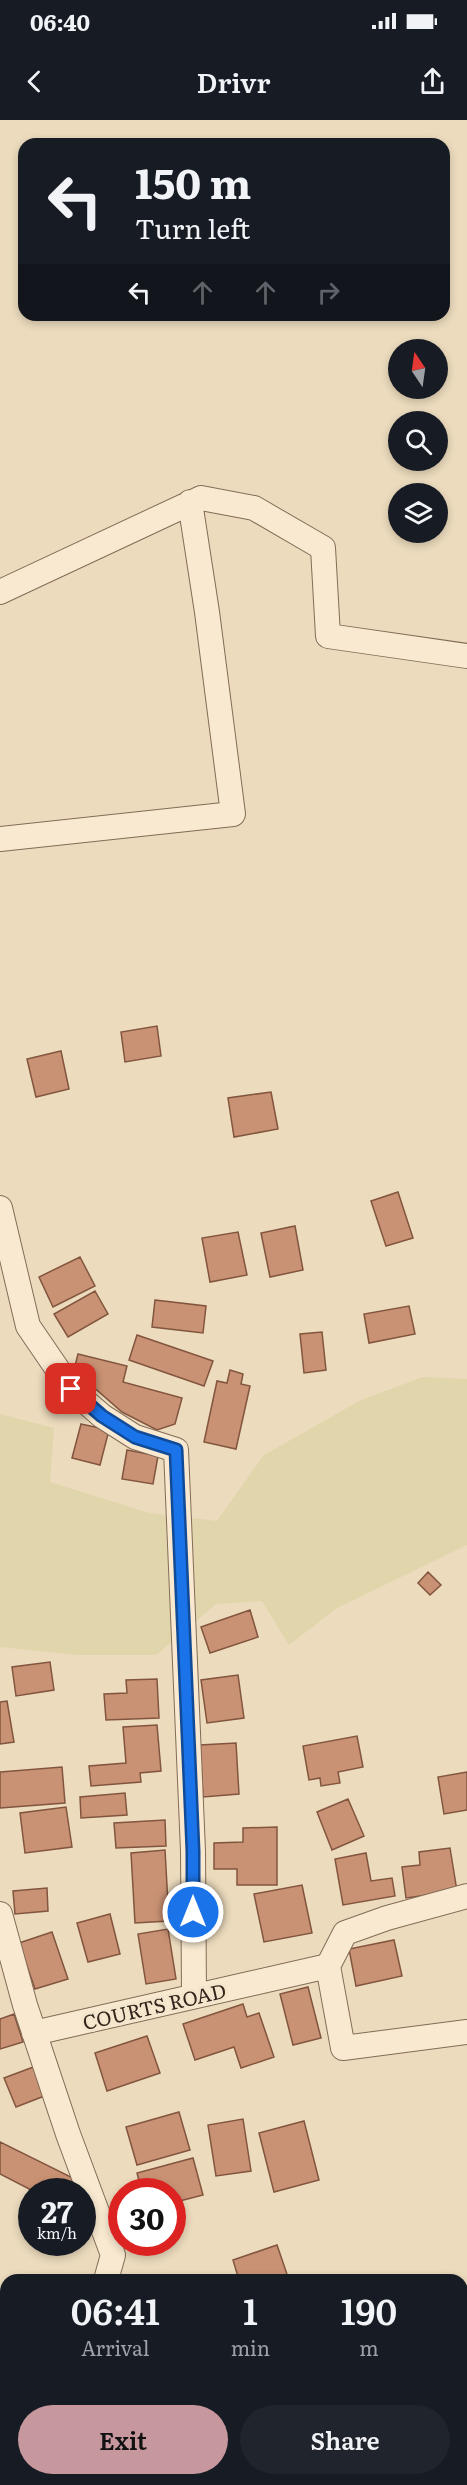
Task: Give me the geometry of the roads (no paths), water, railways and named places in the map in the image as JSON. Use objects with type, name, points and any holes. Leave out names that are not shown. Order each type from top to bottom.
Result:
[{"type":"street","points":[[0,592],[201,498],[254,508],[323,549],[328,636],[467,656]]},
{"type":"street","points":[[0,839],[233,814],[207,612],[190,502]]},
{"type":"street","points":[[0,1208],[28,1326],[71,1389],[102,1416],[135,1437],[176,1450],[193,1851],[194,1995]]},
{"type":"street","points":[[467,1896],[345,1932],[328,1966],[343,2048],[467,2032]]},
{"type":"street","points":[[0,1914],[34,2032],[68,2134],[113,2255],[108,2274]]},
{"type":"street","name":"COURTS ROAD","points":[[34,2032],[328,1966]]}]
